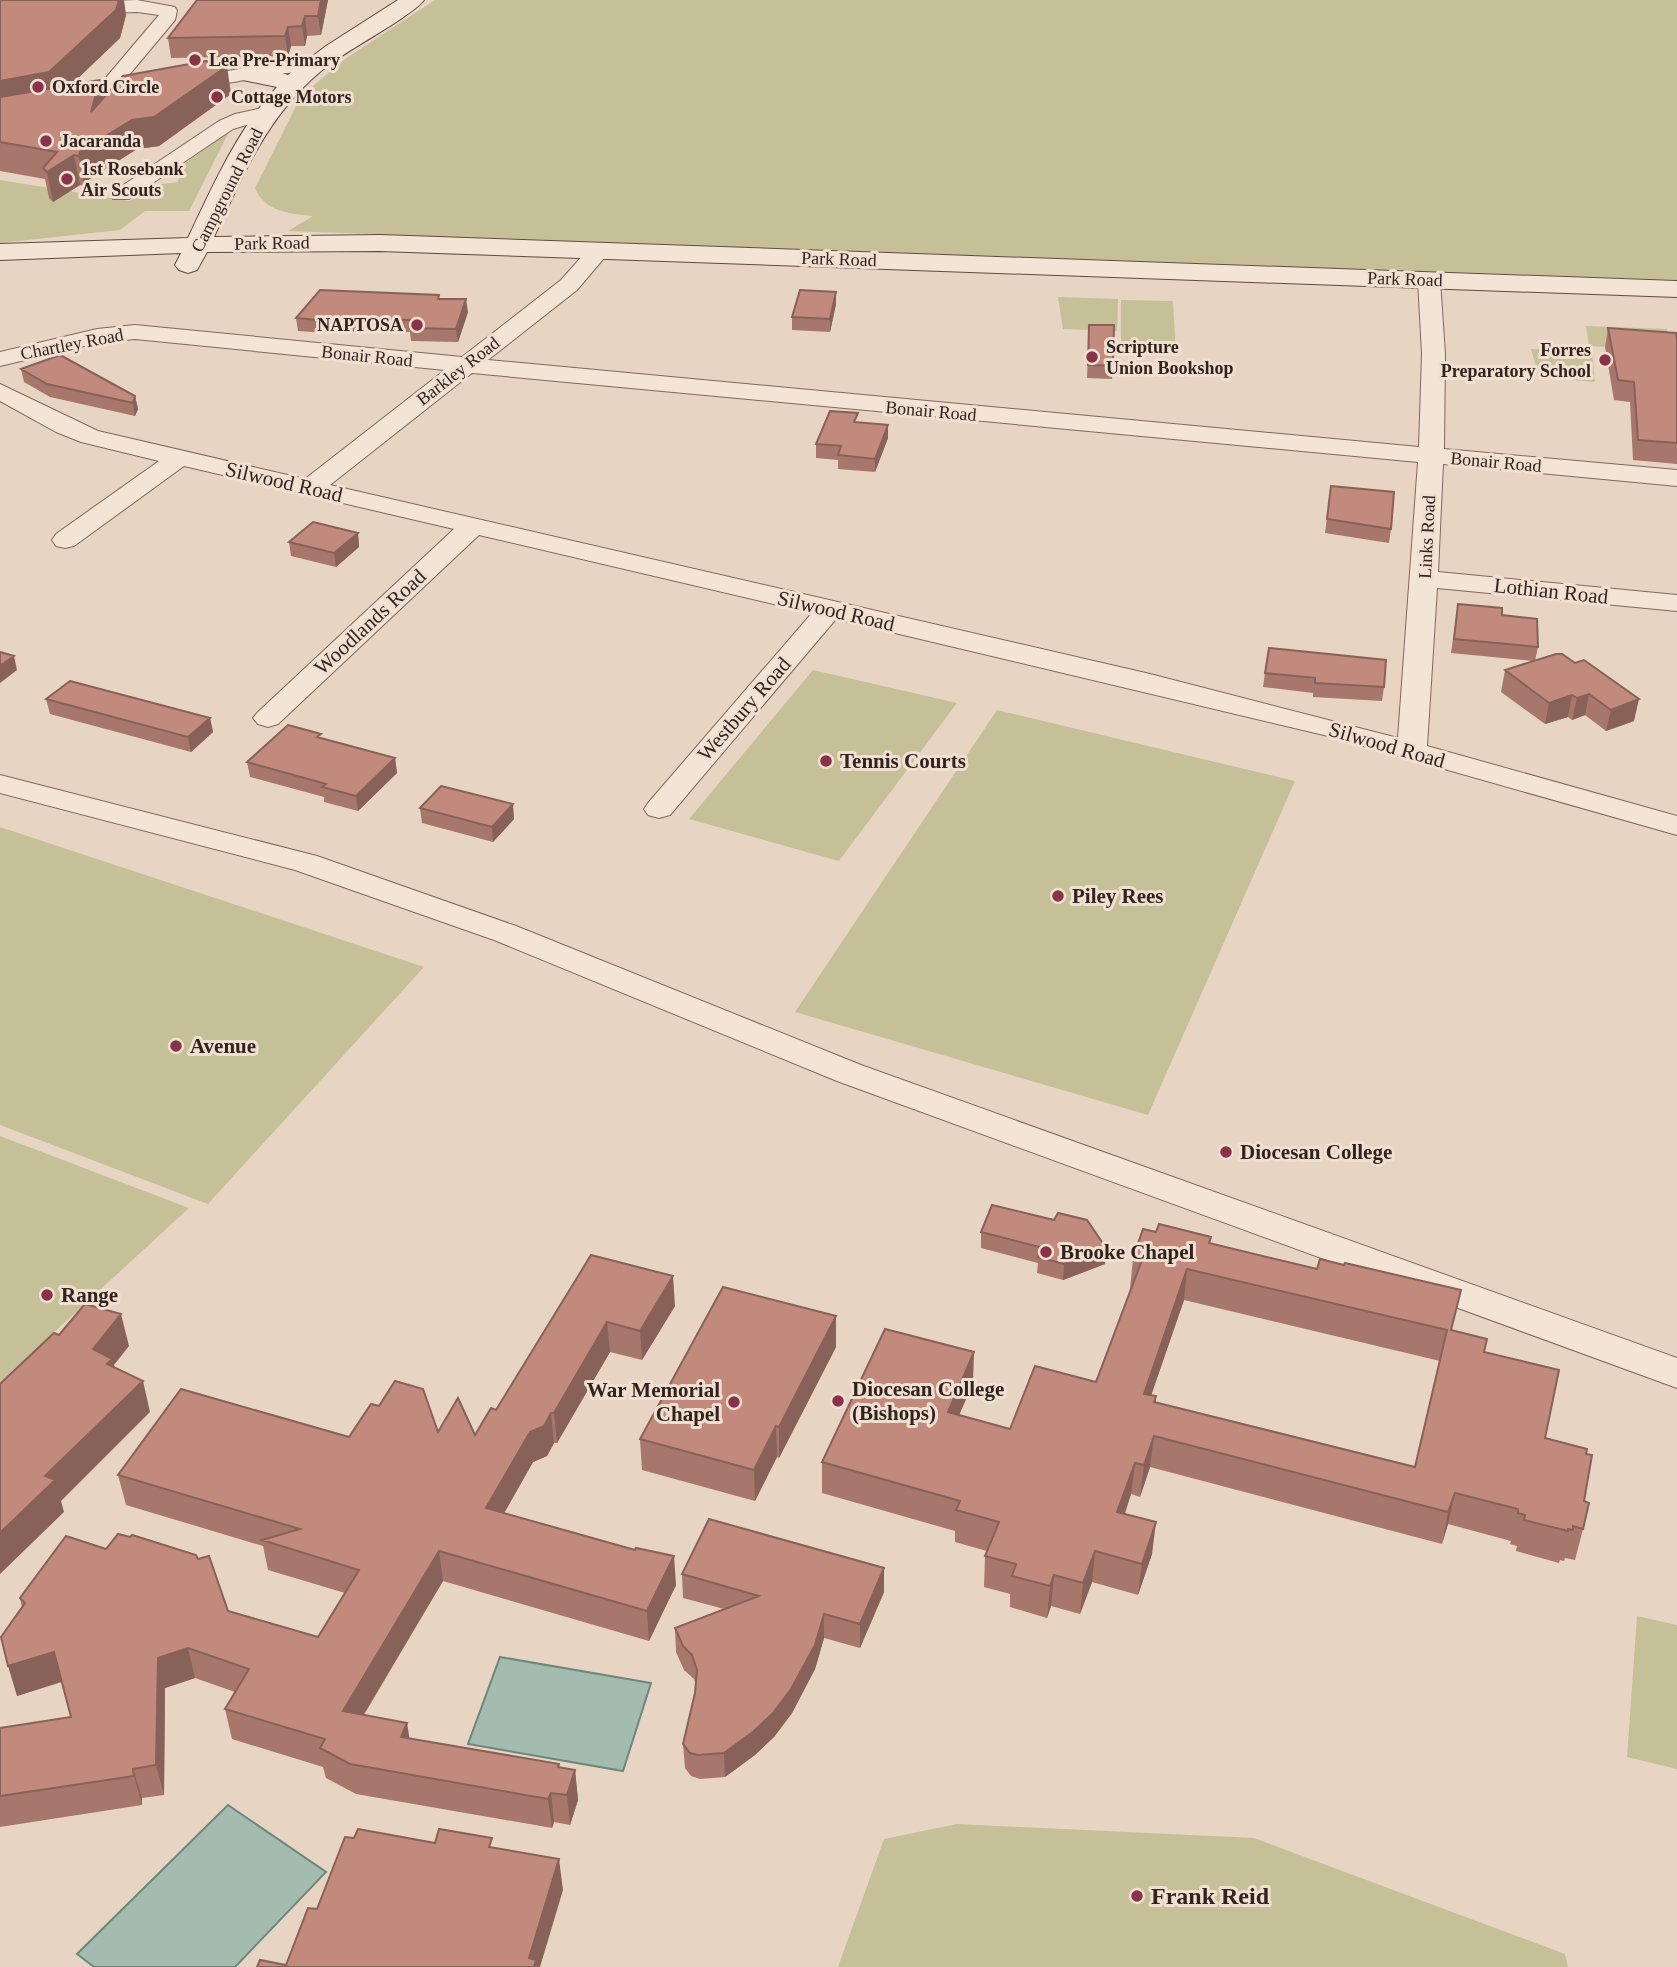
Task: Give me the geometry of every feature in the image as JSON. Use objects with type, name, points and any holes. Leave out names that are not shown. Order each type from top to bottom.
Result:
[{"type":"main road","name":"Campground Road","points":[[193,256],[243,153],[267,113],[291,84],[312,66],[413,0]]},
{"type":"main road","points":[[246,74],[271,77],[291,84]]},
{"type":"main road","name":"Park Road","points":[[0,252],[446,261],[594,257],[1430,287],[1677,302]]},
{"type":"main road","name":"Park Road","points":[[0,270],[193,256]]},
{"type":"main road","name":"Park Road","points":[[1430,287],[1677,289]]},
{"type":"street","points":[[2,0],[44,0]]},
{"type":"street","points":[[0,11],[137,6],[168,11],[168,16],[114,80],[114,85],[130,91],[149,91]]},
{"type":"street","points":[[100,100],[246,74],[312,66]]},
{"type":"street","name":"Campground Road","points":[[121,194],[226,125],[242,118],[267,113]]},
{"type":"street","name":"Barkley Road","points":[[311,487],[569,285],[594,257]]},
{"type":"street","name":"Links Road","points":[[1412,752],[1425,579],[1436,370],[1430,287]]},
{"type":"street","name":"Chartley Road","points":[[0,359],[111,334],[135,332],[186,337]]},
{"type":"street","name":"Bonair Road","points":[[186,337],[464,366],[1677,478]]},
{"type":"street","name":"Silwood Road","points":[[0,391],[76,432],[178,459],[311,487],[1302,720],[1677,826]]},
{"type":"street","points":[[65,540],[178,459]]},
{"type":"street","name":"Woodlands Road","points":[[268,718],[473,526]]},
{"type":"street","name":"Lothian Road","points":[[1425,579],[1677,603]]},
{"type":"street","name":"Westbury Road","points":[[659,809],[829,610]]},
{"type":"street","points":[[0,785],[49,795],[294,860],[356,880],[505,933],[849,1073],[1677,1373]]},
{"type":"shaded area","points":[[435,0],[1677,0],[1677,280],[288,231],[313,216],[288,213],[272,207],[259,196],[255,188],[298,102],[345,59]]},
{"type":"shaded area","points":[[229,132],[189,211],[145,211],[120,230],[0,243],[0,180],[130,201],[154,185],[178,182],[179,177],[171,173]]},
{"type":"shaded area","points":[[1058,297],[1118,299],[1117,331],[1063,329]]},
{"type":"shaded area","points":[[1121,300],[1173,301],[1176,354],[1121,352]]},
{"type":"shaded area","points":[[1586,326],[1667,329],[1671,350],[1589,346]]},
{"type":"shaded area","points":[[1531,349],[1592,351],[1595,382],[1539,377]]},
{"type":"shaded area","name":"Tennis Courts","points":[[813,670],[957,703],[839,861],[689,819]]},
{"type":"shaded area","name":"Piley Rees","points":[[997,710],[1295,781],[1148,1115],[795,1012]]},
{"type":"shaded area","name":"Avenue","points":[[0,827],[424,967],[208,1204],[0,1125]]},
{"type":"shaded area","name":"Range","points":[[0,1136],[189,1208],[0,1382]]},
{"type":"shaded area","points":[[1637,1616],[1677,1625],[1677,1769],[1627,1757]]},
{"type":"shaded area","points":[[500,1657],[651,1683],[623,1771],[468,1744]]},
{"type":"shaded area","points":[[228,1805],[326,1872],[235,1967],[94,1967],[77,1954]]},
{"type":"shaded area","name":"Frank Reid","points":[[957,1824],[1254,1838],[1565,1954],[1568,1967],[838,1967],[884,1839]]},
{"type":"building","points":[[0,0],[119,0],[116,10],[49,72],[0,81]]},
{"type":"building","points":[[197,0],[321,0],[318,16],[305,16],[302,26],[288,27],[285,36],[168,38]]},
{"type":"building","points":[[206,61],[227,66],[154,117],[132,120],[80,152],[79,156],[74,155],[47,172],[43,168],[57,152],[0,142],[0,97],[100,80],[91,112],[123,76]]},
{"type":"building","points":[[320,290],[439,295],[438,299],[466,299],[456,329],[410,328],[413,320],[353,319],[340,322],[296,318]]},
{"type":"building","points":[[800,290],[836,292],[830,319],[792,317]]},
{"type":"building","points":[[1089,325],[1114,325],[1113,366],[1088,365]]},
{"type":"building","points":[[1608,328],[1676,333],[1677,443],[1638,440],[1634,382],[1618,380]]},
{"type":"building","points":[[60,355],[135,396],[133,403],[47,384],[21,369]]},
{"type":"building","points":[[830,411],[858,413],[854,422],[888,425],[875,459],[838,455],[841,446],[816,444]]},
{"type":"building","points":[[1331,486],[1394,492],[1391,529],[1327,519]]},
{"type":"building","points":[[313,522],[358,533],[334,553],[289,542]]},
{"type":"building","points":[[1458,604],[1502,608],[1502,615],[1537,619],[1538,647],[1454,639]]},
{"type":"building","points":[[1269,648],[1386,660],[1384,687],[1315,683],[1315,678],[1265,673]]},
{"type":"building","points":[[0,652],[14,656],[0,666]]},
{"type":"building","points":[[1562,654],[1575,663],[1584,660],[1639,699],[1611,710],[1589,694],[1577,698],[1572,695],[1549,703],[1505,670]]},
{"type":"building","points":[[70,681],[210,718],[188,737],[46,699]]},
{"type":"building","points":[[288,725],[321,734],[317,737],[395,758],[356,796],[322,787],[326,784],[247,762]]},
{"type":"building","points":[[441,786],[513,804],[492,827],[420,808]]},
{"type":"building","points":[[992,1205],[1054,1220],[1058,1213],[1087,1220],[1106,1248],[1064,1264],[1038,1257],[1043,1248],[981,1232]]},
{"type":"building","points":[[1159,1224],[1211,1237],[1209,1243],[1317,1269],[1320,1259],[1461,1290],[1451,1330],[1487,1339],[1484,1352],[1559,1370],[1545,1438],[1587,1449],[1586,1454],[1592,1455],[1584,1501],[1589,1503],[1583,1529],[1573,1526],[1573,1530],[1568,1531],[1524,1520],[1525,1515],[1518,1513],[1518,1509],[1455,1493],[1448,1512],[1154,1436],[1144,1465],[1135,1463],[1117,1512],[1156,1522],[1142,1564],[1095,1551],[1083,1583],[1054,1575],[1050,1586],[1012,1576],[1016,1564],[985,1556],[999,1522],[956,1510],[960,1501],[822,1462],[885,1329],[974,1352],[948,1412],[1010,1429],[1035,1366],[1096,1382],[1142,1260],[1133,1258],[1143,1229],[1156,1232]],"holes":[[[1187,1269],[1447,1330],[1415,1467],[1154,1402],[1156,1396],[1144,1394]]]},
{"type":"building","points":[[591,1255],[673,1276],[640,1331],[607,1322],[554,1413],[551,1413],[544,1426],[530,1432],[486,1508],[635,1550],[636,1548],[674,1556],[647,1611],[439,1551],[343,1711],[407,1723],[401,1737],[559,1764],[558,1767],[575,1770],[567,1795],[551,1793],[548,1799],[350,1764],[320,1748],[325,1739],[225,1709],[249,1669],[188,1648],[158,1658],[156,1765],[133,1769],[134,1776],[0,1796],[0,1728],[71,1717],[54,1652],[8,1666],[1,1637],[25,1603],[20,1598],[66,1536],[106,1549],[118,1534],[130,1537],[132,1535],[196,1555],[198,1559],[209,1556],[228,1611],[318,1637],[359,1570],[262,1540],[300,1529],[118,1475],[181,1389],[349,1437],[371,1404],[379,1406],[395,1381],[423,1389],[438,1432],[458,1398],[475,1435],[491,1408],[496,1410]]},
{"type":"building","points":[[723,1287],[836,1316],[754,1470],[640,1439]]},
{"type":"building","points":[[85,1304],[121,1314],[93,1349],[112,1359],[107,1364],[143,1381],[45,1476],[55,1480],[0,1533],[0,1384],[54,1333],[59,1335]]},
{"type":"building","points":[[709,1519],[884,1568],[860,1624],[824,1614],[815,1645],[791,1689],[773,1713],[724,1753],[698,1755],[690,1753],[683,1744],[695,1693],[697,1670],[692,1655],[683,1646],[675,1628],[759,1596],[682,1574]]},
{"type":"building","points":[[358,1829],[435,1843],[439,1829],[492,1838],[489,1847],[559,1859],[529,1958],[536,1960],[534,1967],[257,1967],[260,1960],[286,1965],[308,1908],[317,1909],[345,1837],[354,1838]]},
{"type":"place","name":"Lea Pre-Primary","points":[[195,60]]},
{"type":"place","name":"Oxford Circle","points":[[38,87]]},
{"type":"place","name":"Cottage Motors","points":[[217,97]]},
{"type":"place","name":"Jacaranda","points":[[46,141]]},
{"type":"place","name":"1st Rosebank Air Scouts","points":[[67,179]]},
{"type":"place","name":"NAPTOSA","points":[[417,325]]},
{"type":"place","name":"Scripture Union Bookshop","points":[[1092,357]]},
{"type":"place","name":"Forres Preparatory School","points":[[1605,360]]},
{"type":"place","name":"Tennis Courts","points":[[826,761]]},
{"type":"place","name":"Piley Rees","points":[[1058,896]]},
{"type":"place","name":"Avenue","points":[[176,1046]]},
{"type":"place","name":"Diocesan College","points":[[1226,1152]]},
{"type":"place","name":"Brooke Chapel","points":[[1046,1252]]},
{"type":"place","name":"Range","points":[[47,1295]]},
{"type":"place","name":"Diocesan College (Bishops)","points":[[838,1401]]},
{"type":"place","name":"War Memorial Chapel","points":[[734,1402]]},
{"type":"place","name":"Frank Reid","points":[[1137,1896]]}]
